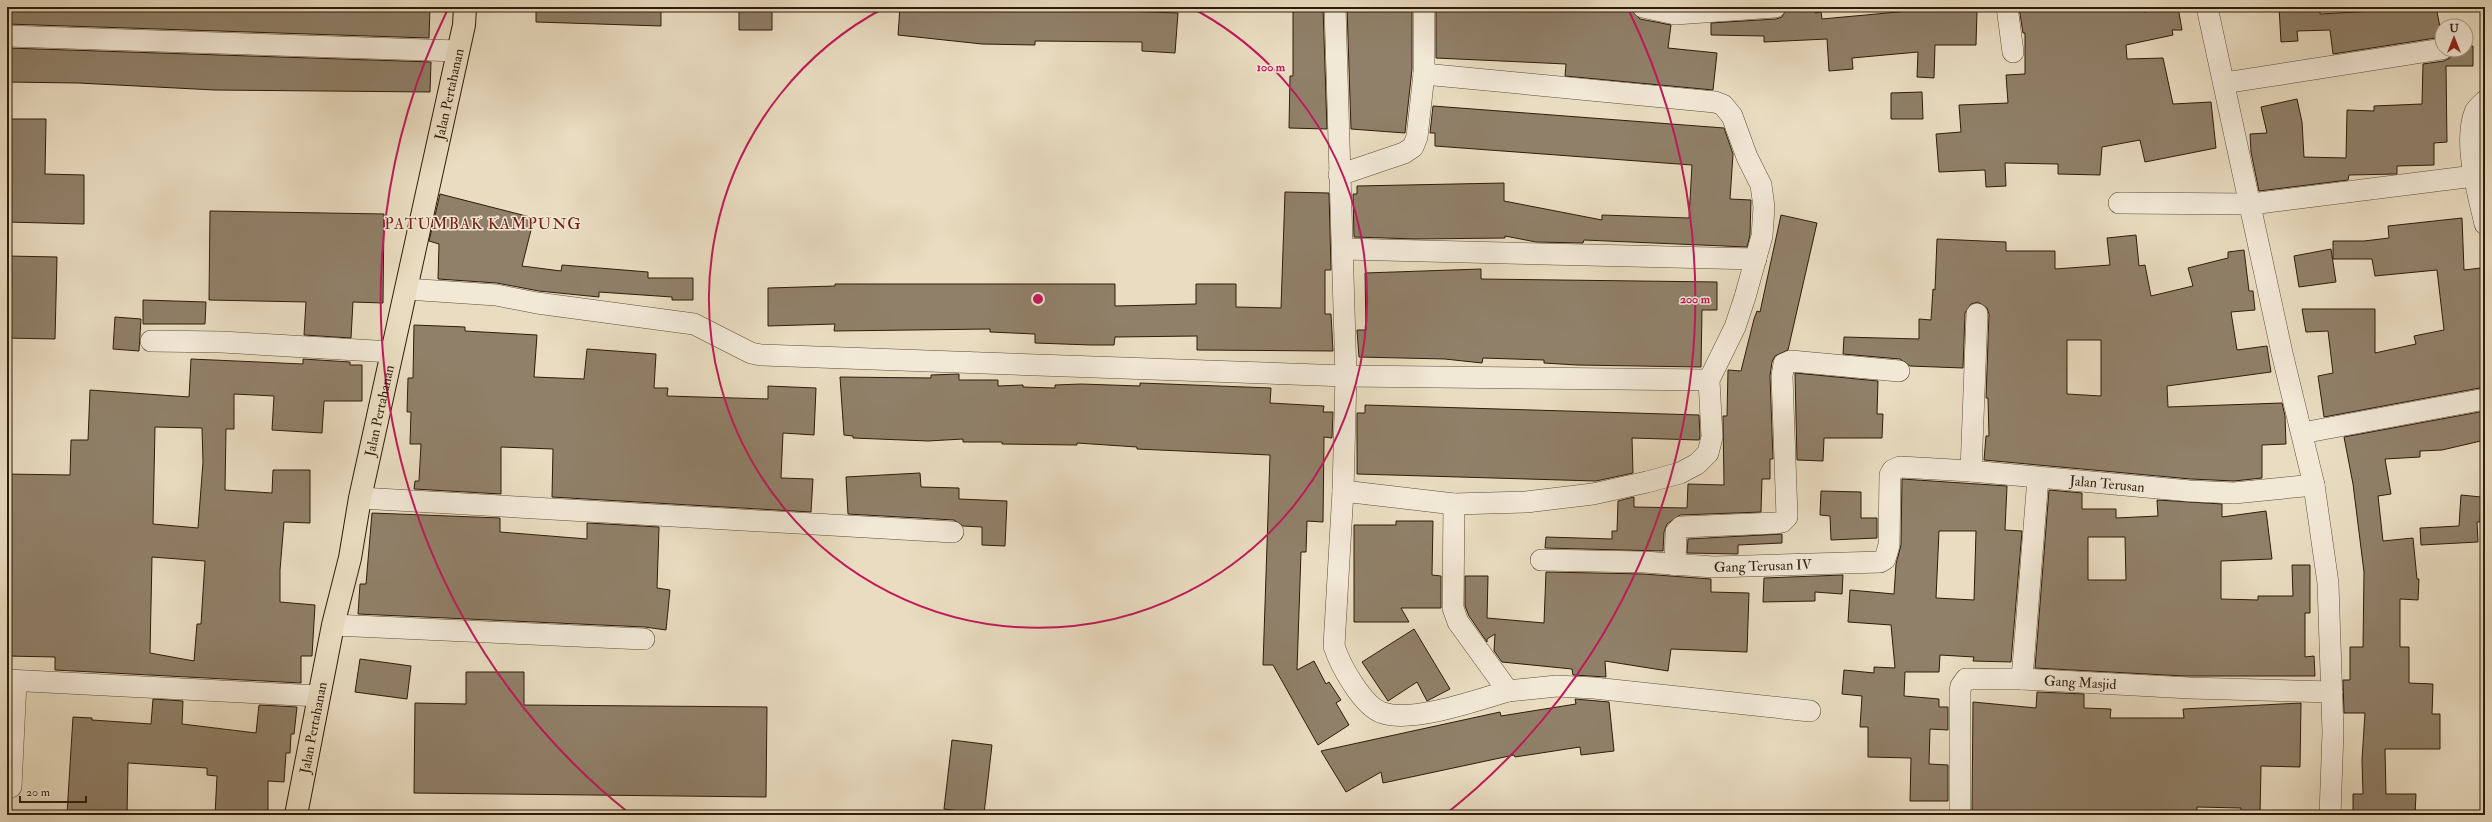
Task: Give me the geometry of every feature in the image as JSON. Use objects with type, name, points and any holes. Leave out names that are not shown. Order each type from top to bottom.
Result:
[{"type":"main road","name":"Jalan Pertahanan","points":[[296,815],[332,625],[350,558],[360,498],[458,51],[466,7]]},
{"type":"street","points":[[1335,7],[1346,376],[1343,491],[1334,646],[1339,663],[1370,706],[1383,714],[1407,715],[1460,706],[1508,691],[1557,686],[1587,687],[1810,711]]},
{"type":"street","points":[[1339,175],[1404,153],[1413,147],[1418,137],[1424,74],[1424,7]]},
{"type":"street","points":[[1643,7],[1675,14],[1775,7]]},
{"type":"street","points":[[2007,7],[2013,52]]},
{"type":"street","points":[[2207,7],[2251,204],[2282,353],[2314,485],[2328,583],[2333,732],[2330,815]]},
{"type":"street","points":[[7,36],[458,51]]},
{"type":"street","points":[[2224,83],[2434,50]]},
{"type":"street","points":[[1343,491],[1454,504],[1526,502],[1593,494],[1680,473],[1697,464],[1708,453],[1712,437],[1709,380],[1735,326],[1762,236],[1764,207],[1761,185],[1732,116],[1723,105],[1710,102],[1424,74]]},
{"type":"street","points":[[2485,100],[2475,112],[2471,139],[2474,176],[2485,224]]},
{"type":"street","points":[[2119,203],[2251,204],[2474,176]]},
{"type":"street","points":[[1343,249],[1756,259]]},
{"type":"street","points":[[404,294],[496,295],[537,303],[694,324],[751,353],[762,354],[1346,376],[1709,380]]},
{"type":"street","points":[[1971,471],[1978,314]]},
{"type":"street","points":[[151,341],[222,342],[392,352]]},
{"type":"street","points":[[1675,564],[1676,532],[1681,528],[1776,523],[1785,520],[1788,508],[1782,419],[1782,376],[1784,364],[1791,361],[1899,370]]},
{"type":"street","points":[[2302,433],[2485,399]]},
{"type":"street","name":"Jalan Terusan","points":[[1900,467],[1971,471],[2038,478],[2234,493],[2314,485]]},
{"type":"street","name":"Gang Terusan IV","points":[[1541,560],[1675,564],[1714,567],[1880,562],[1888,555],[1890,475],[1893,470],[1900,467]]},
{"type":"street","points":[[2022,679],[2038,478]]},
{"type":"street","points":[[360,498],[953,532]]},
{"type":"street","points":[[1454,504],[1453,608],[1458,622],[1508,691]]},
{"type":"street","points":[[332,625],[644,639]]},
{"type":"street","name":"Gang Masjid","points":[[1960,815],[1961,686],[1966,679],[2022,679],[2190,688],[2332,692]]},
{"type":"street","points":[[11,787],[11,681],[319,696]]},
{"type":"building","points":[[7,7],[430,7],[429,38],[7,24]]},
{"type":"building","points":[[536,7],[661,7],[661,26],[536,22]]},
{"type":"building","points":[[739,7],[772,7],[772,30],[739,30]]},
{"type":"building","points":[[900,7],[1125,7],[1125,11],[1178,13],[1175,53],[1142,51],[1142,42],[1035,41],[1035,45],[982,44],[898,35]]},
{"type":"building","points":[[1293,7],[1323,7],[1327,129],[1289,128],[1290,76],[1293,76]]},
{"type":"building","points":[[1347,7],[1412,7],[1412,69],[1405,133],[1351,129]]},
{"type":"building","points":[[1436,7],[1604,7],[1632,11],[1640,19],[1671,25],[1668,48],[1717,53],[1713,90],[1565,76],[1566,64],[1436,58]]},
{"type":"building","points":[[1787,7],[1814,7],[1815,13],[1821,12],[1822,19],[1909,11],[1908,7],[1957,7],[1957,10],[1977,10],[1976,45],[1935,45],[1934,78],[1917,77],[1918,52],[1852,58],[1853,69],[1829,71],[1827,39],[1764,42],[1764,36],[1711,35],[1711,23],[1776,19],[1782,17]]},
{"type":"building","points":[[2019,7],[2084,9],[2084,7],[2143,7],[2144,12],[2178,7],[2182,30],[2172,30],[2173,35],[2126,45],[2127,59],[2163,58],[2173,104],[2211,102],[2216,148],[2145,162],[2140,140],[2102,147],[2100,175],[2058,174],[2058,164],[2005,163],[2006,186],[1986,187],[1985,170],[1939,172],[1936,134],[1961,132],[1959,105],[2008,103],[2006,75],[2025,74],[2025,33],[2023,33]]},
{"type":"building","points":[[2279,7],[2320,7],[2320,14],[2375,11],[2374,7],[2436,7],[2438,18],[2434,18],[2434,38],[2333,54],[2330,30],[2297,31],[2298,41],[2281,42]]},
{"type":"building","points":[[7,48],[431,62],[430,92],[215,90],[78,83],[7,82]]},
{"type":"building","points":[[2450,58],[2473,58],[2473,66],[2446,66],[2447,142],[2434,143],[2434,165],[2397,166],[2397,174],[2349,175],[2348,180],[2259,191],[2251,152],[2250,134],[2267,133],[2261,107],[2297,99],[2302,122],[2304,157],[2346,158],[2347,110],[2374,111],[2374,106],[2422,104],[2423,64],[2444,61]]},
{"type":"building","points":[[1922,92],[1923,119],[1891,119],[1891,93]]},
{"type":"building","points":[[1433,106],[1724,128],[1733,154],[1730,199],[1751,200],[1750,235],[1747,247],[1584,240],[1583,243],[1536,242],[1505,236],[1505,238],[1416,239],[1354,237],[1353,194],[1357,194],[1357,186],[1504,183],[1504,201],[1602,220],[1602,215],[1689,218],[1692,165],[1435,146],[1435,133],[1430,133]]},
{"type":"building","points":[[7,119],[46,119],[45,174],[84,175],[84,224],[7,222]]},
{"type":"building","points":[[1285,192],[1329,193],[1331,270],[1325,270],[1325,314],[1331,314],[1333,351],[1197,350],[1197,336],[1115,337],[1114,345],[1091,345],[1035,343],[1035,334],[990,332],[990,329],[834,331],[835,324],[768,326],[768,288],[835,286],[835,284],[1115,284],[1115,306],[1196,304],[1196,284],[1236,284],[1236,307],[1281,308]]},
{"type":"building","points":[[440,194],[534,218],[522,266],[561,271],[562,265],[648,272],[648,278],[693,278],[693,300],[672,300],[672,297],[599,292],[599,297],[539,291],[497,283],[438,279],[439,244],[429,241]]},
{"type":"building","points":[[210,211],[384,214],[383,303],[353,302],[351,338],[304,335],[306,302],[209,300]]},
{"type":"building","points":[[1781,215],[1817,223],[1788,350],[1775,356],[1772,362],[1770,376],[1773,459],[1770,459],[1770,479],[1762,479],[1761,512],[1680,515],[1667,524],[1664,532],[1663,551],[1545,548],[1546,537],[1612,539],[1612,531],[1617,531],[1618,501],[1634,497],[1634,507],[1687,508],[1688,484],[1724,485],[1723,416],[1727,416],[1728,370],[1741,371],[1754,319],[1757,311],[1760,312]]},
{"type":"building","points":[[2462,218],[2464,270],[2481,268],[2485,300],[2485,387],[2324,417],[2318,376],[2333,373],[2328,331],[2306,332],[2302,309],[2375,309],[2375,353],[2416,344],[2414,336],[2444,330],[2437,270],[2375,276],[2372,259],[2333,259],[2333,241],[2364,241],[2389,238],[2388,226]]},
{"type":"building","points":[[2136,235],[2139,266],[2145,265],[2151,296],[2193,286],[2188,268],[2228,258],[2228,252],[2244,250],[2249,291],[2253,291],[2255,310],[2231,312],[2237,350],[2267,346],[2271,372],[2167,386],[2168,407],[2282,403],[2285,416],[2286,444],[2262,445],[2262,478],[2234,481],[2191,479],[1984,460],[1986,436],[1989,436],[1988,398],[1986,398],[1989,314],[1987,308],[1978,302],[1971,304],[1965,313],[1963,368],[1910,366],[1900,359],[1843,354],[1844,337],[1919,339],[1919,319],[1931,320],[1933,289],[1935,290],[1937,239],[2006,242],[2006,251],[2055,251],[2055,269],[2110,265],[2107,238]],"holes":[[[2067,340],[2101,340],[2101,396],[2067,394]]]},
{"type":"building","points":[[2331,249],[2336,282],[2299,287],[2294,256]]},
{"type":"building","points":[[7,256],[57,257],[55,339],[7,338]]},
{"type":"building","points":[[1481,269],[1481,279],[1717,282],[1717,310],[1702,310],[1701,367],[1577,365],[1544,363],[1544,360],[1483,358],[1482,363],[1445,359],[1359,357],[1357,330],[1366,330],[1365,273]]},
{"type":"building","points":[[143,300],[206,302],[205,324],[143,324]]},
{"type":"building","points":[[115,317],[141,319],[139,351],[113,349]]},
{"type":"building","points":[[414,325],[465,327],[465,331],[537,335],[534,377],[584,379],[587,349],[656,354],[654,388],[668,388],[667,396],[768,399],[768,386],[816,388],[814,435],[783,433],[781,478],[813,479],[811,512],[552,497],[553,449],[501,447],[501,494],[414,489],[415,481],[419,481],[421,444],[410,444],[411,412],[407,412],[408,378],[413,378]]},
{"type":"building","points":[[191,359],[303,364],[303,359],[350,362],[350,365],[362,365],[362,401],[324,401],[322,433],[272,430],[274,396],[234,394],[234,429],[226,429],[225,490],[272,493],[273,470],[310,470],[310,523],[284,522],[280,570],[280,602],[315,605],[312,656],[301,656],[301,683],[55,670],[55,657],[7,656],[7,474],[70,475],[71,440],[88,440],[90,390],[189,397]],"holes":[[[155,427],[202,428],[203,462],[198,528],[153,524]],[[152,557],[205,561],[201,624],[197,624],[194,661],[150,653]]]},
{"type":"building","points":[[1795,373],[1878,381],[1877,414],[1883,414],[1882,438],[1824,438],[1823,461],[1797,460]]},
{"type":"building","points":[[959,374],[959,380],[998,380],[998,386],[1023,385],[1023,387],[1055,388],[1055,385],[1081,384],[1140,386],[1140,383],[1271,388],[1270,403],[1324,406],[1323,412],[1333,412],[1332,438],[1324,437],[1323,522],[1307,521],[1306,552],[1301,552],[1297,670],[1314,661],[1326,684],[1329,682],[1341,700],[1336,703],[1349,725],[1318,745],[1273,665],[1263,665],[1270,455],[1137,449],[1137,447],[1077,443],[1077,445],[1002,444],[1002,442],[963,442],[963,439],[928,441],[853,438],[853,436],[844,435],[840,377],[931,378],[931,375]]},
{"type":"building","points":[[1365,405],[1699,415],[1700,436],[1699,440],[1632,438],[1633,473],[1596,481],[1357,474],[1357,413],[1365,413]]},
{"type":"building","points":[[2485,411],[2485,440],[2442,450],[2420,451],[2420,457],[2385,459],[2391,494],[2378,496],[2383,541],[2413,538],[2417,579],[2419,579],[2418,600],[2400,599],[2400,647],[2409,647],[2409,683],[2433,684],[2432,714],[2440,714],[2440,749],[2385,749],[2386,794],[2416,794],[2415,815],[2353,815],[2353,794],[2363,794],[2362,760],[2365,713],[2344,713],[2343,680],[2350,680],[2350,647],[2363,647],[2364,572],[2353,484],[2344,437]]},
{"type":"building","points":[[920,473],[921,487],[959,488],[959,499],[1007,501],[1005,546],[982,545],[982,527],[963,526],[954,520],[848,514],[846,477]]},
{"type":"building","points":[[1902,479],[2007,486],[2005,530],[2022,531],[2011,662],[1973,661],[1974,657],[1940,655],[1939,672],[1905,672],[1904,696],[1939,699],[1939,707],[1948,707],[1948,730],[1930,729],[1929,764],[1948,765],[1948,801],[1910,801],[1911,758],[1868,757],[1868,727],[1860,727],[1862,696],[1842,694],[1844,670],[1874,673],[1874,667],[1895,668],[1891,625],[1848,622],[1850,590],[1894,594],[1896,564],[1901,545]],"holes":[[[1939,531],[1976,531],[1974,600],[1936,598]]]},
{"type":"building","points":[[2049,490],[2082,493],[2082,509],[2116,509],[2116,518],[2158,516],[2157,500],[2222,504],[2222,517],[2266,511],[2272,559],[2221,561],[2221,599],[2258,600],[2258,596],[2293,596],[2292,565],[2310,565],[2310,613],[2305,613],[2305,657],[2314,656],[2315,676],[2185,676],[2035,668]],"holes":[[[2088,537],[2125,537],[2126,580],[2088,580]]]},
{"type":"building","points":[[1821,491],[1861,492],[1861,518],[1877,518],[1877,538],[1831,540],[1830,516],[1820,515]]},
{"type":"building","points":[[2461,495],[2481,497],[2480,522],[2477,522],[2478,542],[2421,545],[2420,528],[2459,526]]},
{"type":"building","points":[[372,513],[500,518],[500,532],[587,539],[587,523],[659,527],[657,588],[670,590],[666,630],[645,627],[358,614],[360,584],[366,584]]},
{"type":"building","points":[[1396,521],[1433,521],[1432,575],[1441,576],[1441,608],[1401,608],[1409,622],[1354,622],[1354,525],[1396,525]]},
{"type":"building","points":[[1782,534],[1782,543],[1738,545],[1738,554],[1687,553],[1688,539]]},
{"type":"building","points":[[1546,572],[1643,574],[1711,579],[1711,592],[1749,593],[1747,652],[1671,649],[1668,671],[1605,661],[1606,677],[1573,675],[1572,669],[1502,662],[1494,651],[1495,634],[1487,639],[1487,642],[1469,616],[1465,606],[1465,576],[1488,576],[1487,618],[1544,623]]},
{"type":"building","points":[[1843,575],[1842,594],[1815,592],[1815,601],[1763,602],[1764,578]]},
{"type":"building","points":[[1414,629],[1450,689],[1427,701],[1417,682],[1388,701],[1362,662]]},
{"type":"building","points":[[360,659],[411,666],[407,699],[355,692]]},
{"type":"building","points":[[466,672],[524,672],[524,705],[767,707],[766,797],[414,793],[415,703],[466,704]]},
{"type":"building","points":[[2037,692],[2084,694],[2084,708],[2111,709],[2110,718],[2184,718],[2183,709],[2301,703],[2300,767],[2261,766],[2260,815],[2241,815],[2241,808],[2197,807],[2197,815],[2035,815],[2035,812],[1972,813],[1973,702],[2036,708]]},
{"type":"building","points":[[153,699],[183,701],[182,724],[256,733],[259,705],[297,707],[294,734],[291,734],[290,753],[286,753],[284,782],[268,781],[268,815],[215,815],[217,776],[207,775],[207,768],[128,763],[127,815],[67,814],[73,717],[92,718],[92,720],[151,724]]},
{"type":"building","points":[[1575,699],[1609,702],[1614,751],[1581,755],[1580,747],[1515,757],[1514,755],[1383,783],[1381,772],[1346,792],[1321,751],[1500,712],[1501,716],[1576,704]]},
{"type":"building","points":[[952,740],[992,745],[984,814],[944,809]]},
{"type":"district","name":"PATUMBAK KAMPUNG","points":[[483,224]]}]
